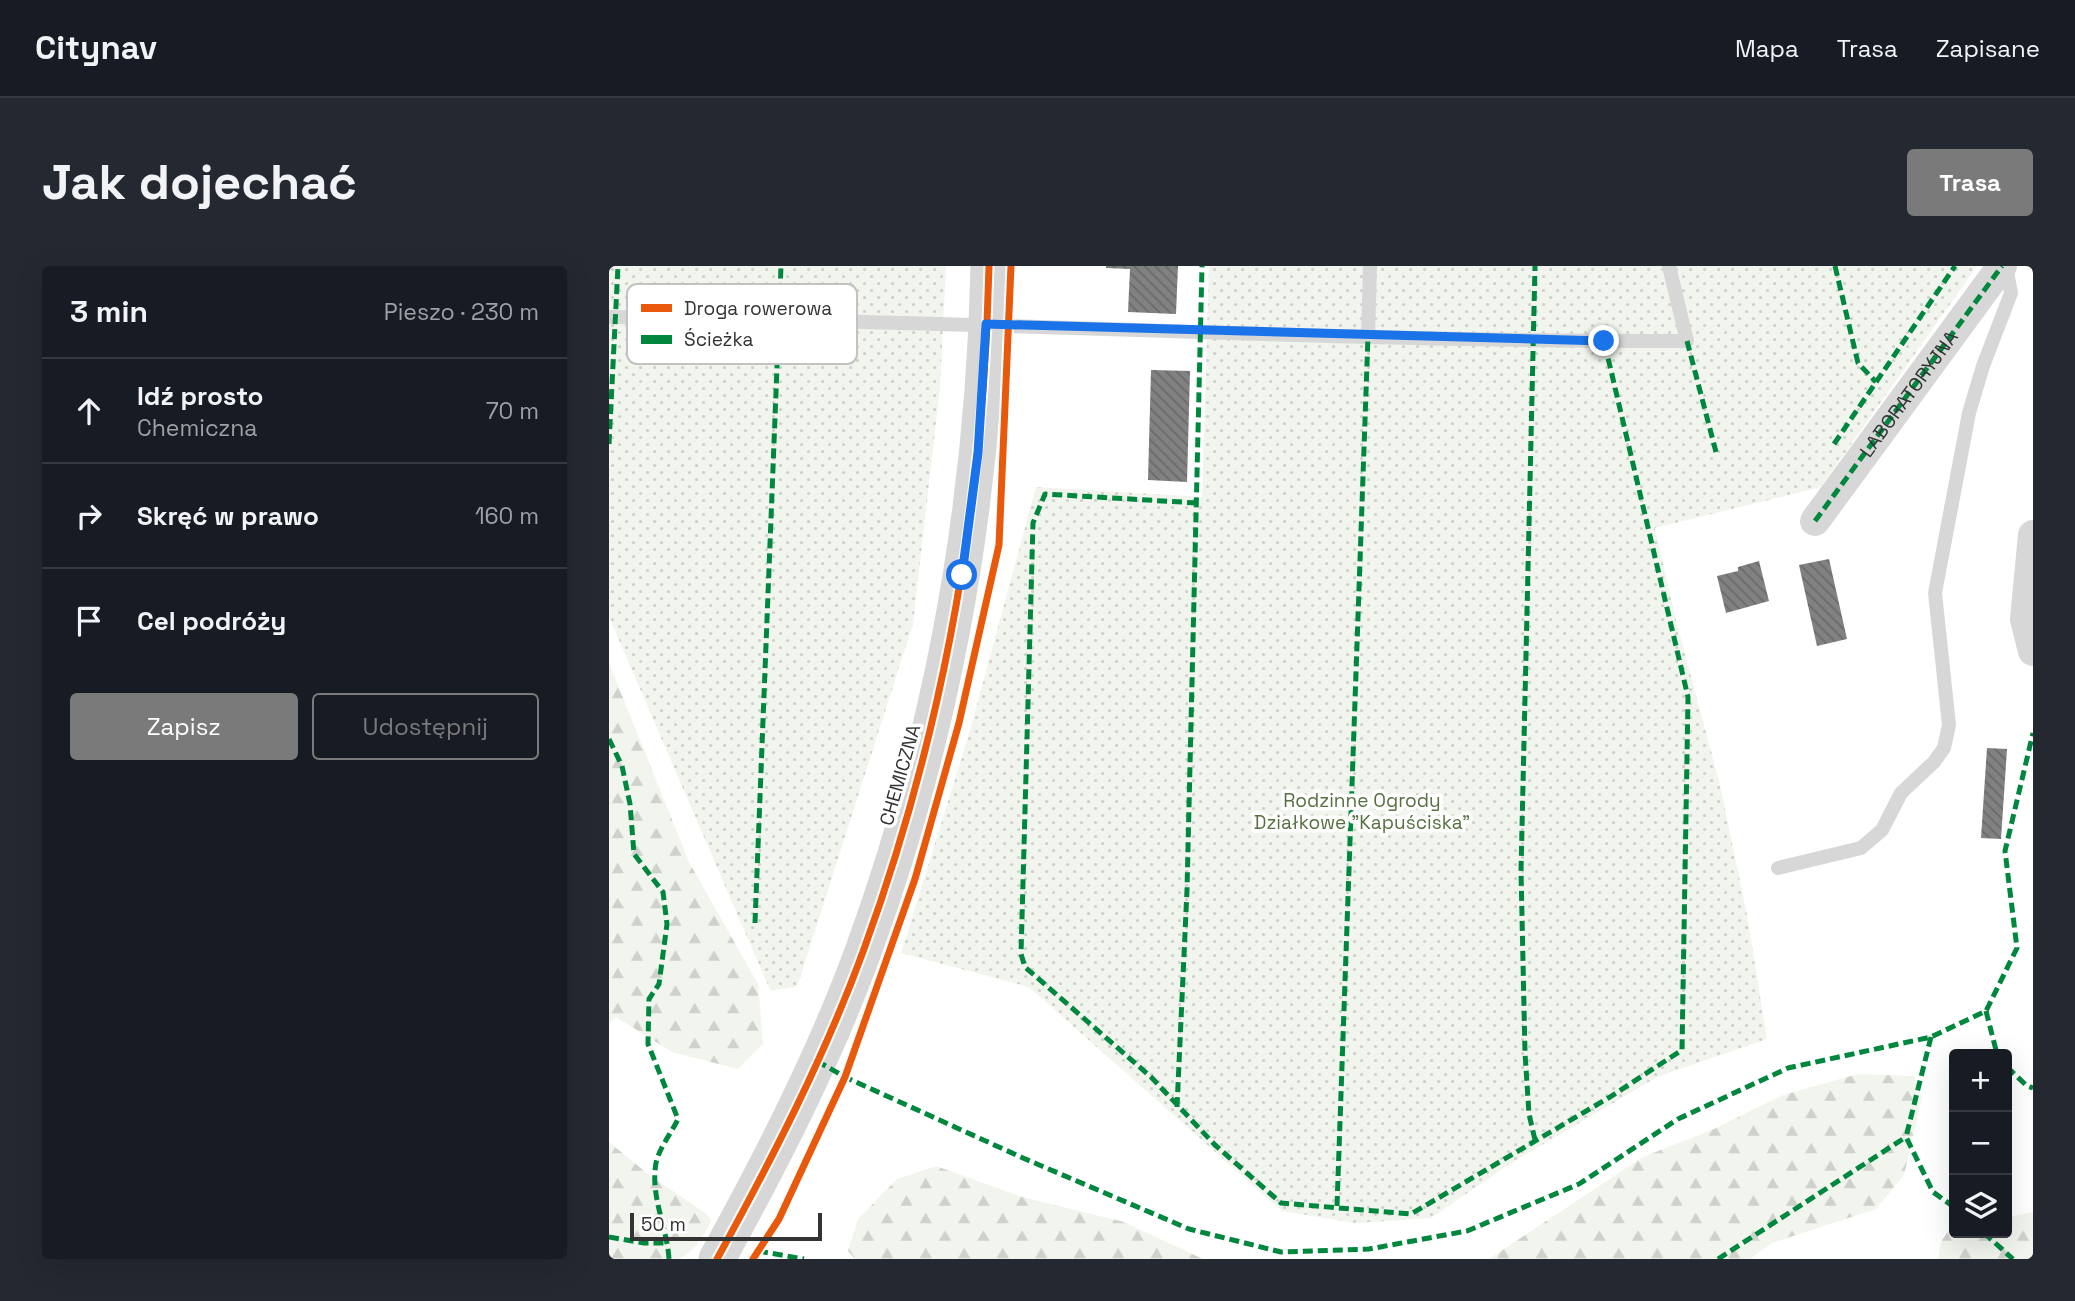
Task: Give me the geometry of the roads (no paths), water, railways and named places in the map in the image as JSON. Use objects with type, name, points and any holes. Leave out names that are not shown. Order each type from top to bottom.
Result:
[{"type":"street","name":"CHEMICZNA","points":[[717,1259],[758,1183],[829,1036],[864,948],[904,824],[937,702],[962,575],[978,453],[989,266]]},
{"type":"street","name":"LABORATORYJNA","points":[[1815,522],[2004,266]]},
{"type":"street","points":[[2033,537],[2025,619],[2033,651]]},
{"type":"lane","points":[[1368,336],[1370,266]]},
{"type":"lane","points":[[857,320],[1368,336],[1687,341],[1669,266]]},
{"type":"lane","points":[[1778,868],[1861,848],[1882,830],[1901,793],[1934,762],[1944,748],[1948,714],[1935,593],[1969,413],[1983,366],[2011,293],[2004,266]]},
{"type":"lane","points":[[609,317],[627,317]]},
{"type":"park label","name":"Rodzinne Ogrody Działkowe \"Kapuściska\"","points":[[1362,811]]}]
